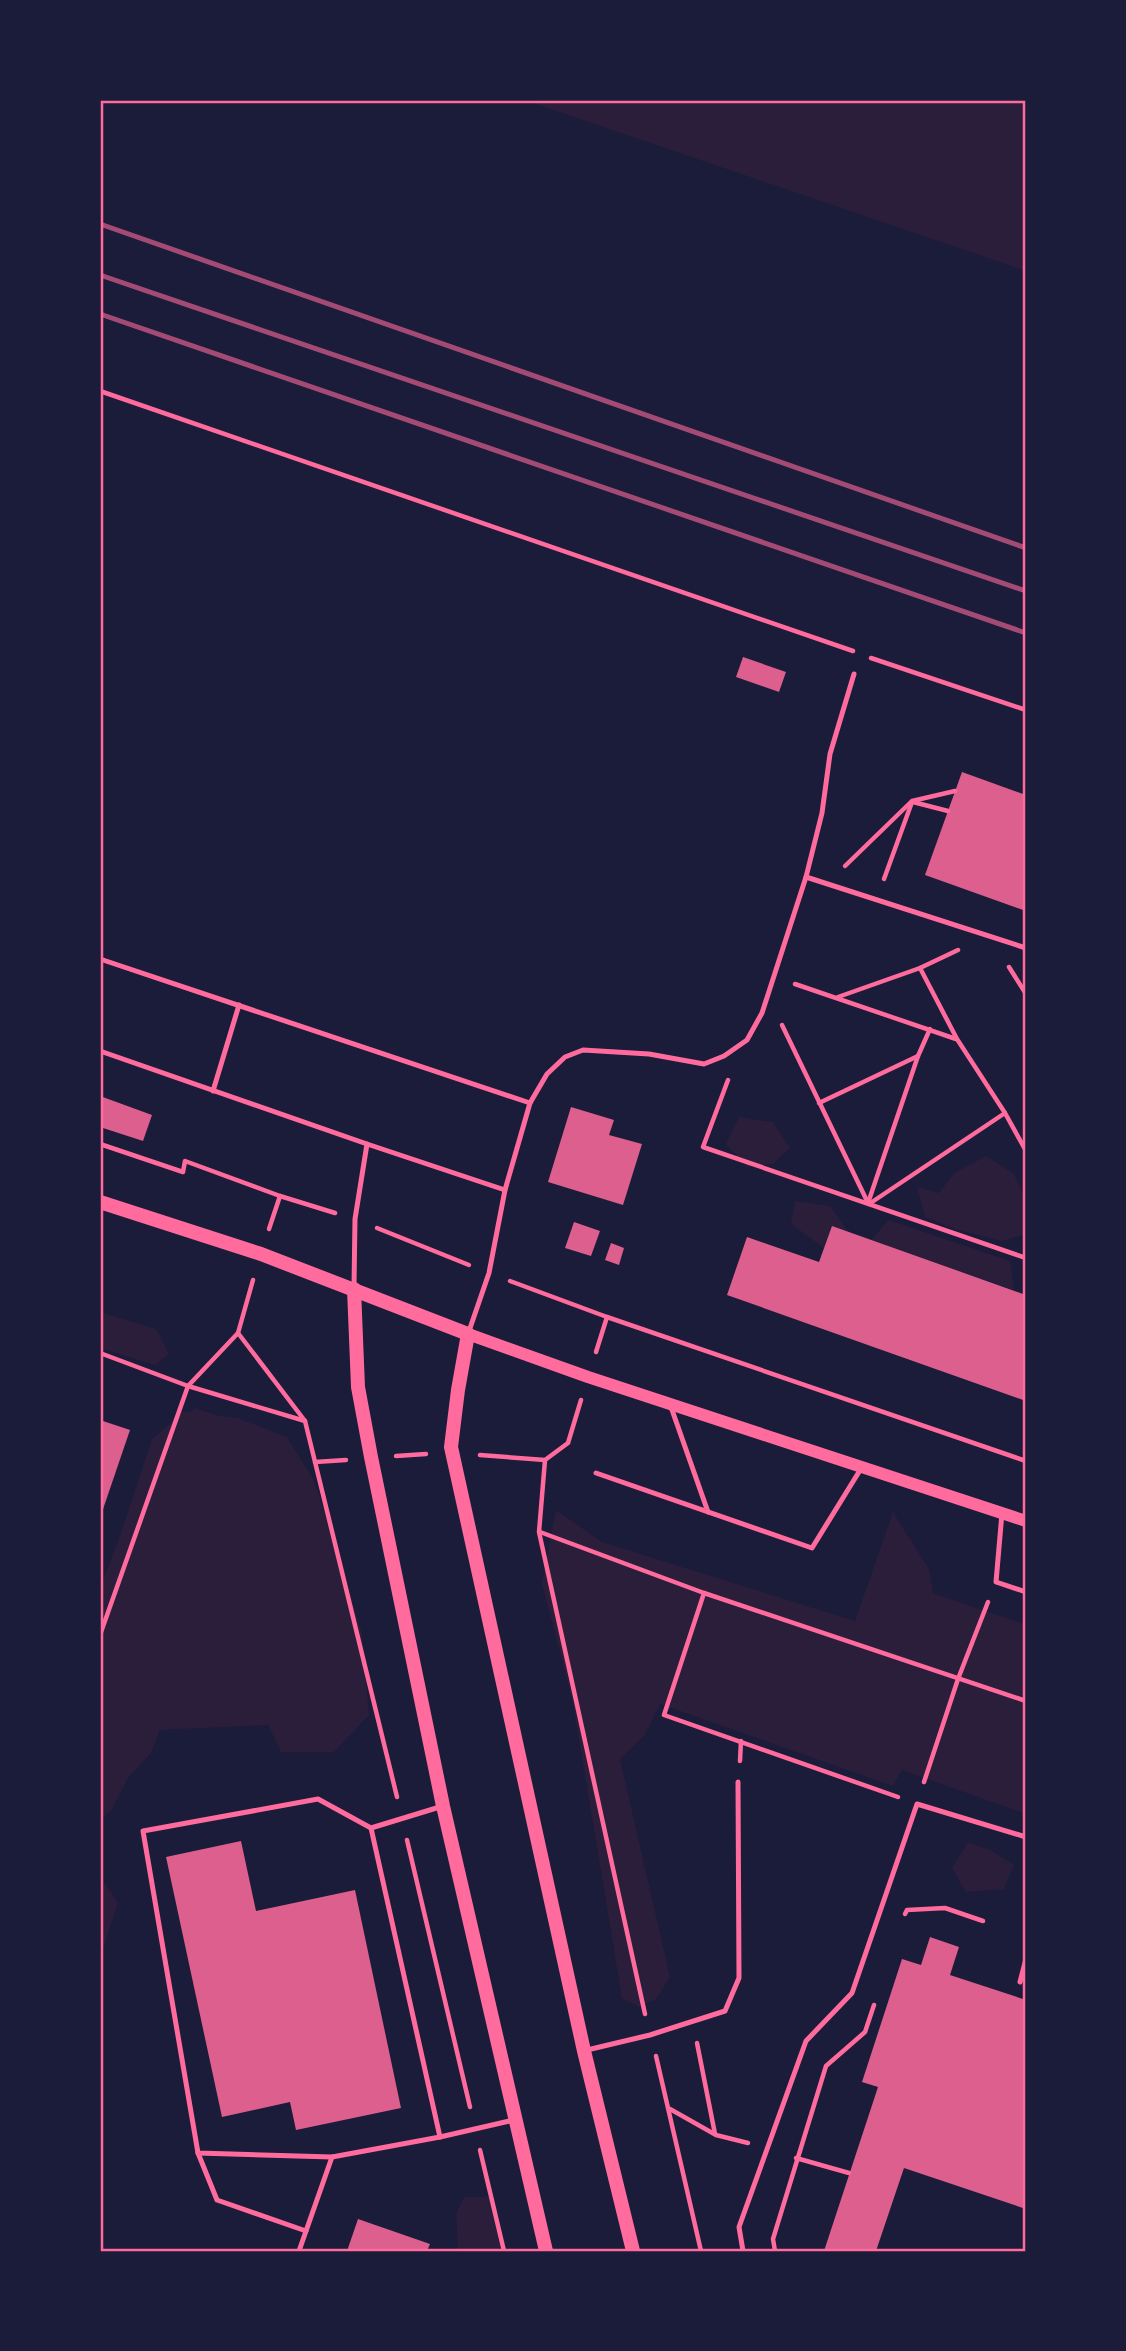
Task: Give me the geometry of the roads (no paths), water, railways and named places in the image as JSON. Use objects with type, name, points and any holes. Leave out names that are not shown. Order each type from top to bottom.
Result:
[{"type":"main road","points":[[100,1202],[261,1254],[468,1334],[457,1390],[451,1447],[584,2051],[632,2251]]},
{"type":"main road","points":[[354,1289],[358,1387],[443,1805],[547,2251]]},
{"type":"street","points":[[468,1334],[670,1404],[1026,1521]]},
{"type":"lane","points":[[468,1334],[489,1272],[505,1190],[530,1103],[547,1074],[565,1057],[583,1049],[649,1054],[704,1064],[724,1056],[747,1040],[762,1013],[806,877],[822,813],[830,754],[854,674]]},
{"type":"lane","points":[[806,877],[1026,948]]},
{"type":"lane","points":[[100,959],[530,1103]]},
{"type":"lane","points":[[213,1091],[239,1006]]},
{"type":"lane","points":[[100,1051],[505,1190]]},
{"type":"lane","points":[[354,1289],[355,1220],[367,1144]]},
{"type":"lane","points":[[670,1404],[708,1512]]},
{"type":"lane","points":[[596,1473],[812,1548],[862,1467]]},
{"type":"lane","points":[[1002,1513],[996,1582],[1026,1592]]},
{"type":"lane","points":[[584,2051],[650,2035],[725,2011],[739,1978],[738,1782]]},
{"type":"lane","points":[[306,2231],[217,2200],[198,2153],[143,1831],[318,1799],[371,1828],[443,1805]]},
{"type":"lane","points":[[743,2251],[739,2227],[806,2041],[852,1993],[917,1804],[1026,1837]]},
{"type":"lane","points":[[371,1828],[440,2137]]},
{"type":"lane","points":[[1020,1982],[1026,1959]]},
{"type":"lane","points":[[198,2153],[331,2157],[515,2120]]},
{"type":"lane","points":[[299,2251],[331,2157]]},
{"type":"railway","points":[[100,224],[1026,548]]},
{"type":"railway","points":[[100,275],[1026,591]]},
{"type":"railway","points":[[100,314],[1026,633]]}]
